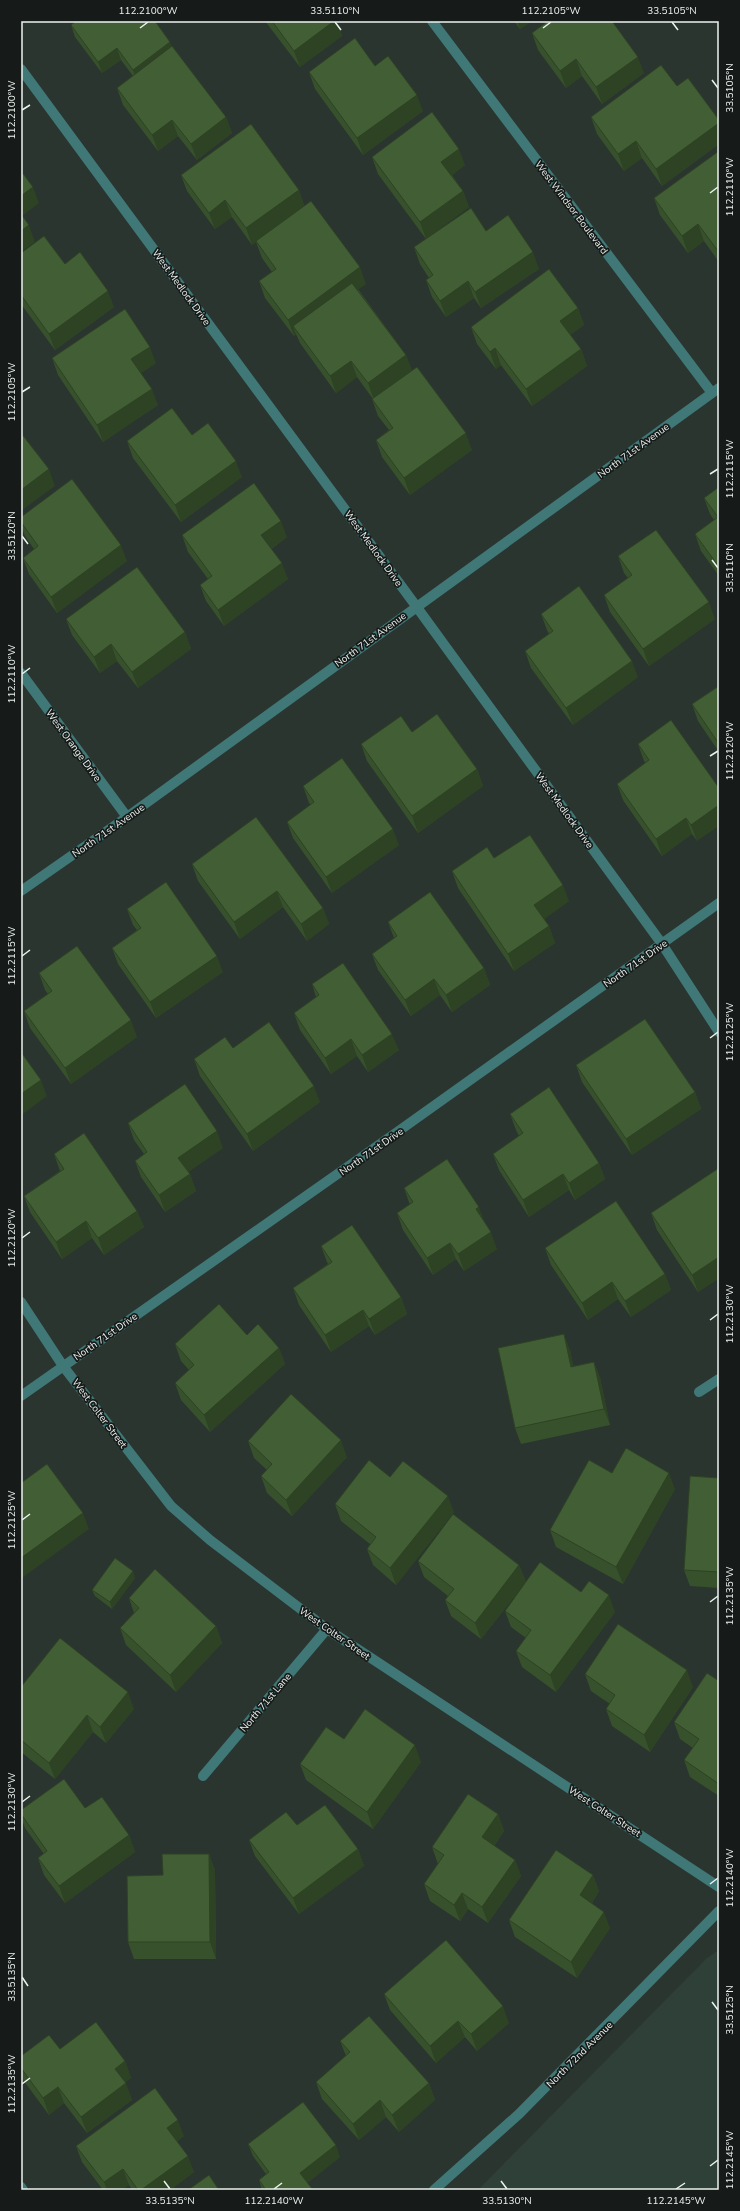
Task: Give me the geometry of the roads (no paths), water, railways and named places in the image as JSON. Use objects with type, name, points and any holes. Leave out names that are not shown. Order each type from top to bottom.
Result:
[{"type":"street","name":"West Windsor Boulevard","points":[[432,21],[716,390]]},
{"type":"street","name":"West Medlock Drive","points":[[21,70],[416,606],[662,944],[719,1032]]},
{"type":"street","name":"North 71st Avenue","points":[[21,891],[127,817],[416,606],[716,390]]},
{"type":"street","name":"West Orange Drive","points":[[21,673],[127,817]]},
{"type":"street","name":"North 71st Drive","points":[[21,1396],[393,1136],[719,903]]},
{"type":"street","name":"West Colter Street","points":[[21,1302],[63,1366],[171,1506],[210,1540],[327,1629],[719,1887]]},
{"type":"street","points":[[699,1392],[719,1379]]},
{"type":"street","name":"North 71st Lane","points":[[203,1776],[327,1629]]},
{"type":"street","name":"North 72nd Avenue","points":[[434,2190],[520,2114],[719,1911]]}]
